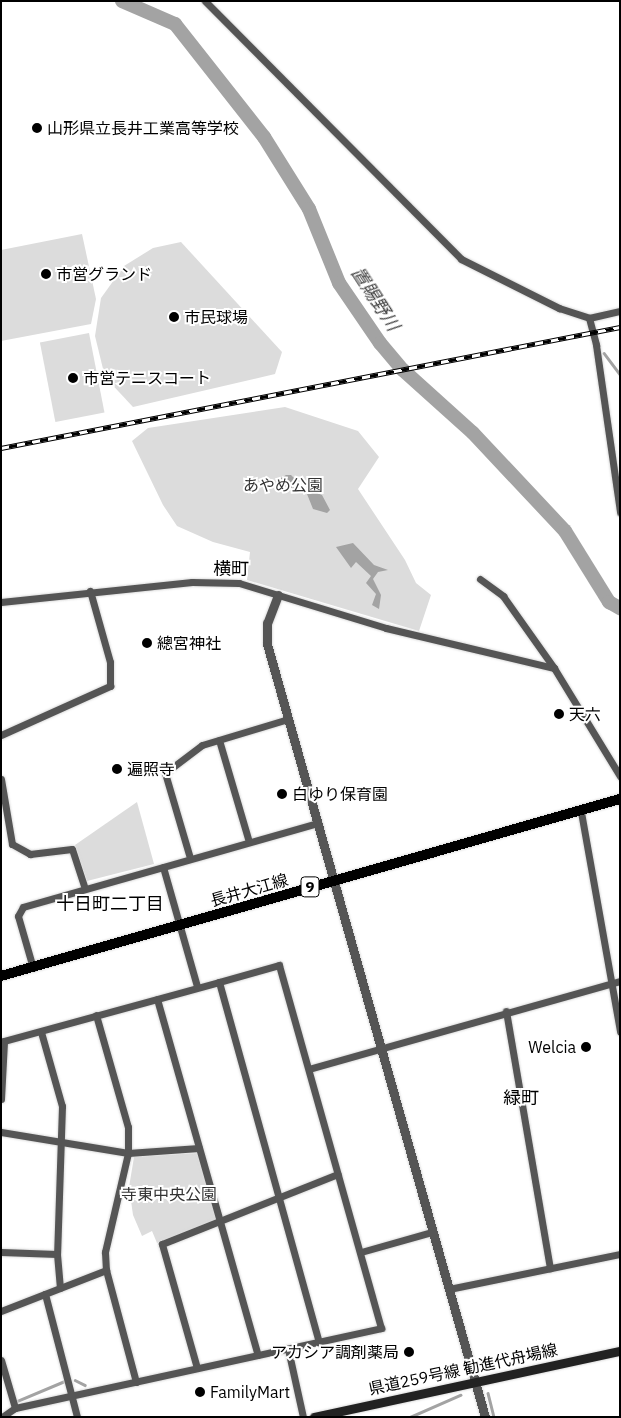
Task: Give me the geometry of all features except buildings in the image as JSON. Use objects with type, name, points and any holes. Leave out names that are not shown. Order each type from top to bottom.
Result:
[{"type":"main road","name":"長井大江線","points":[[1,976],[581,812],[620,799]]},
{"type":"main road","name":"県道259号線 勧進代舟場線","points":[[314,1417],[620,1351]]},
{"type":"street","points":[[205,1],[460,259],[559,308],[589,318],[620,311]]},
{"type":"street","points":[[589,318],[596,345],[620,512]]},
{"type":"street","points":[[480,579],[503,596],[554,668],[620,776]]},
{"type":"street","points":[[1,602],[90,591],[192,582],[239,583],[386,628],[554,668]]},
{"type":"street","points":[[1,735],[110,686],[110,662],[90,591]]},
{"type":"street","points":[[278,594],[267,623],[267,644],[485,1417]]},
{"type":"street","points":[[190,858],[165,773],[202,745],[288,719]]},
{"type":"street","points":[[219,740],[249,842]]},
{"type":"street","points":[[1,779],[12,844],[30,854],[72,849],[84,887]]},
{"type":"street","points":[[581,812],[620,1032]]},
{"type":"street","points":[[33,968],[18,916],[23,907],[84,887],[163,867],[318,823]]},
{"type":"street","points":[[163,867],[197,986]]},
{"type":"street","points":[[1,1099],[4,1042],[197,986],[219,982],[279,965],[381,1328],[15,1408],[2,1417]]},
{"type":"street","points":[[309,1069],[380,1047],[620,980]]},
{"type":"street","points":[[219,982],[319,1342]]},
{"type":"street","points":[[157,999],[258,1355]]},
{"type":"street","points":[[506,1011],[550,1268]]},
{"type":"street","points":[[96,1015],[128,1127],[128,1153],[105,1252],[106,1270],[136,1382]]},
{"type":"street","points":[[41,1032],[62,1106],[56,1254],[60,1288]]},
{"type":"street","points":[[1,1132],[128,1153],[199,1148]]},
{"type":"street","points":[[197,1368],[162,1244],[338,1174]]},
{"type":"street","points":[[361,1252],[432,1232]]},
{"type":"street","points":[[1,1252],[56,1254]]},
{"type":"street","points":[[449,1289],[620,1254]]},
{"type":"street","points":[[1,1311],[106,1270]]},
{"type":"street","points":[[46,1294],[77,1417]]},
{"type":"street","points":[[288,1349],[303,1417]]},
{"type":"street","points":[[1,1360],[15,1408]]},
{"type":"green space","name":"市営グランド","points":[[82,234],[96,299],[91,324],[1,341],[1,250]]},
{"type":"green space","name":"市民球場","points":[[181,242],[282,352],[275,374],[133,407],[105,377],[95,336],[101,298],[124,266],[153,248]]},
{"type":"green space","name":"市営テニスコート","points":[[89,333],[104,413],[55,422],[40,343]]},
{"type":"green space","name":"あやめ公園","points":[[285,407],[358,431],[379,457],[358,489],[405,560],[416,583],[431,595],[419,631],[247,580],[250,552],[213,542],[177,526],[163,505],[132,441],[148,428]]},
{"type":"green space","points":[[137,802],[154,864],[87,881],[75,845]]},
{"type":"green space","name":"寺東中央公園","points":[[199,1153],[217,1219],[157,1243],[152,1231],[142,1236],[133,1215],[129,1187],[134,1157]]},
{"type":"shaded area","points":[[291,475],[304,488],[322,495],[330,510],[327,513],[313,509],[307,494],[281,484],[281,478]]},
{"type":"shaded area","points":[[353,543],[374,565],[388,570],[378,572],[373,579],[381,595],[379,609],[372,605],[376,594],[366,583],[371,576],[356,562],[351,568],[336,547]]},
{"type":"waterway","name":"置賜野川","points":[[122,1],[175,24],[264,137],[309,209],[339,283],[380,343],[403,370],[473,433],[565,531],[609,602],[620,608]]},
{"type":"waterway","points":[[604,353],[620,374]]},
{"type":"waterway","points":[[15,1402],[67,1380]]},
{"type":"waterway","points":[[75,1380],[85,1385]]},
{"type":"waterway","points":[[488,1393],[494,1417]]},
{"type":"waterway","points":[[410,1417],[460,1395]]},
{"type":"railway","points":[[1,448],[620,327]]},
{"type":"place","name":"山形県立長井工業高等学校","points":[[37,128]]},
{"type":"place","name":"市営グランド","points":[[46,274]]},
{"type":"place","name":"市民球場","points":[[174,317]]},
{"type":"place","name":"市営テニスコート","points":[[73,378]]},
{"type":"place","name":"總宮神社","points":[[147,643]]},
{"type":"place","name":"天六","points":[[559,714]]},
{"type":"place","name":"遍照寺","points":[[117,769]]},
{"type":"place","name":"白ゆり保育園","points":[[282,794]]},
{"type":"place","name":"Welcia","points":[[586,1047]]},
{"type":"place","name":"アカシア調剤薬局","points":[[409,1352]]},
{"type":"place","name":"FamilyMart","points":[[200,1392]]},
{"type":"district","name":"横町","points":[[231,569]]},
{"type":"district","name":"十日町二丁目","points":[[110,904]]},
{"type":"district","name":"緑町","points":[[521,1098]]}]
